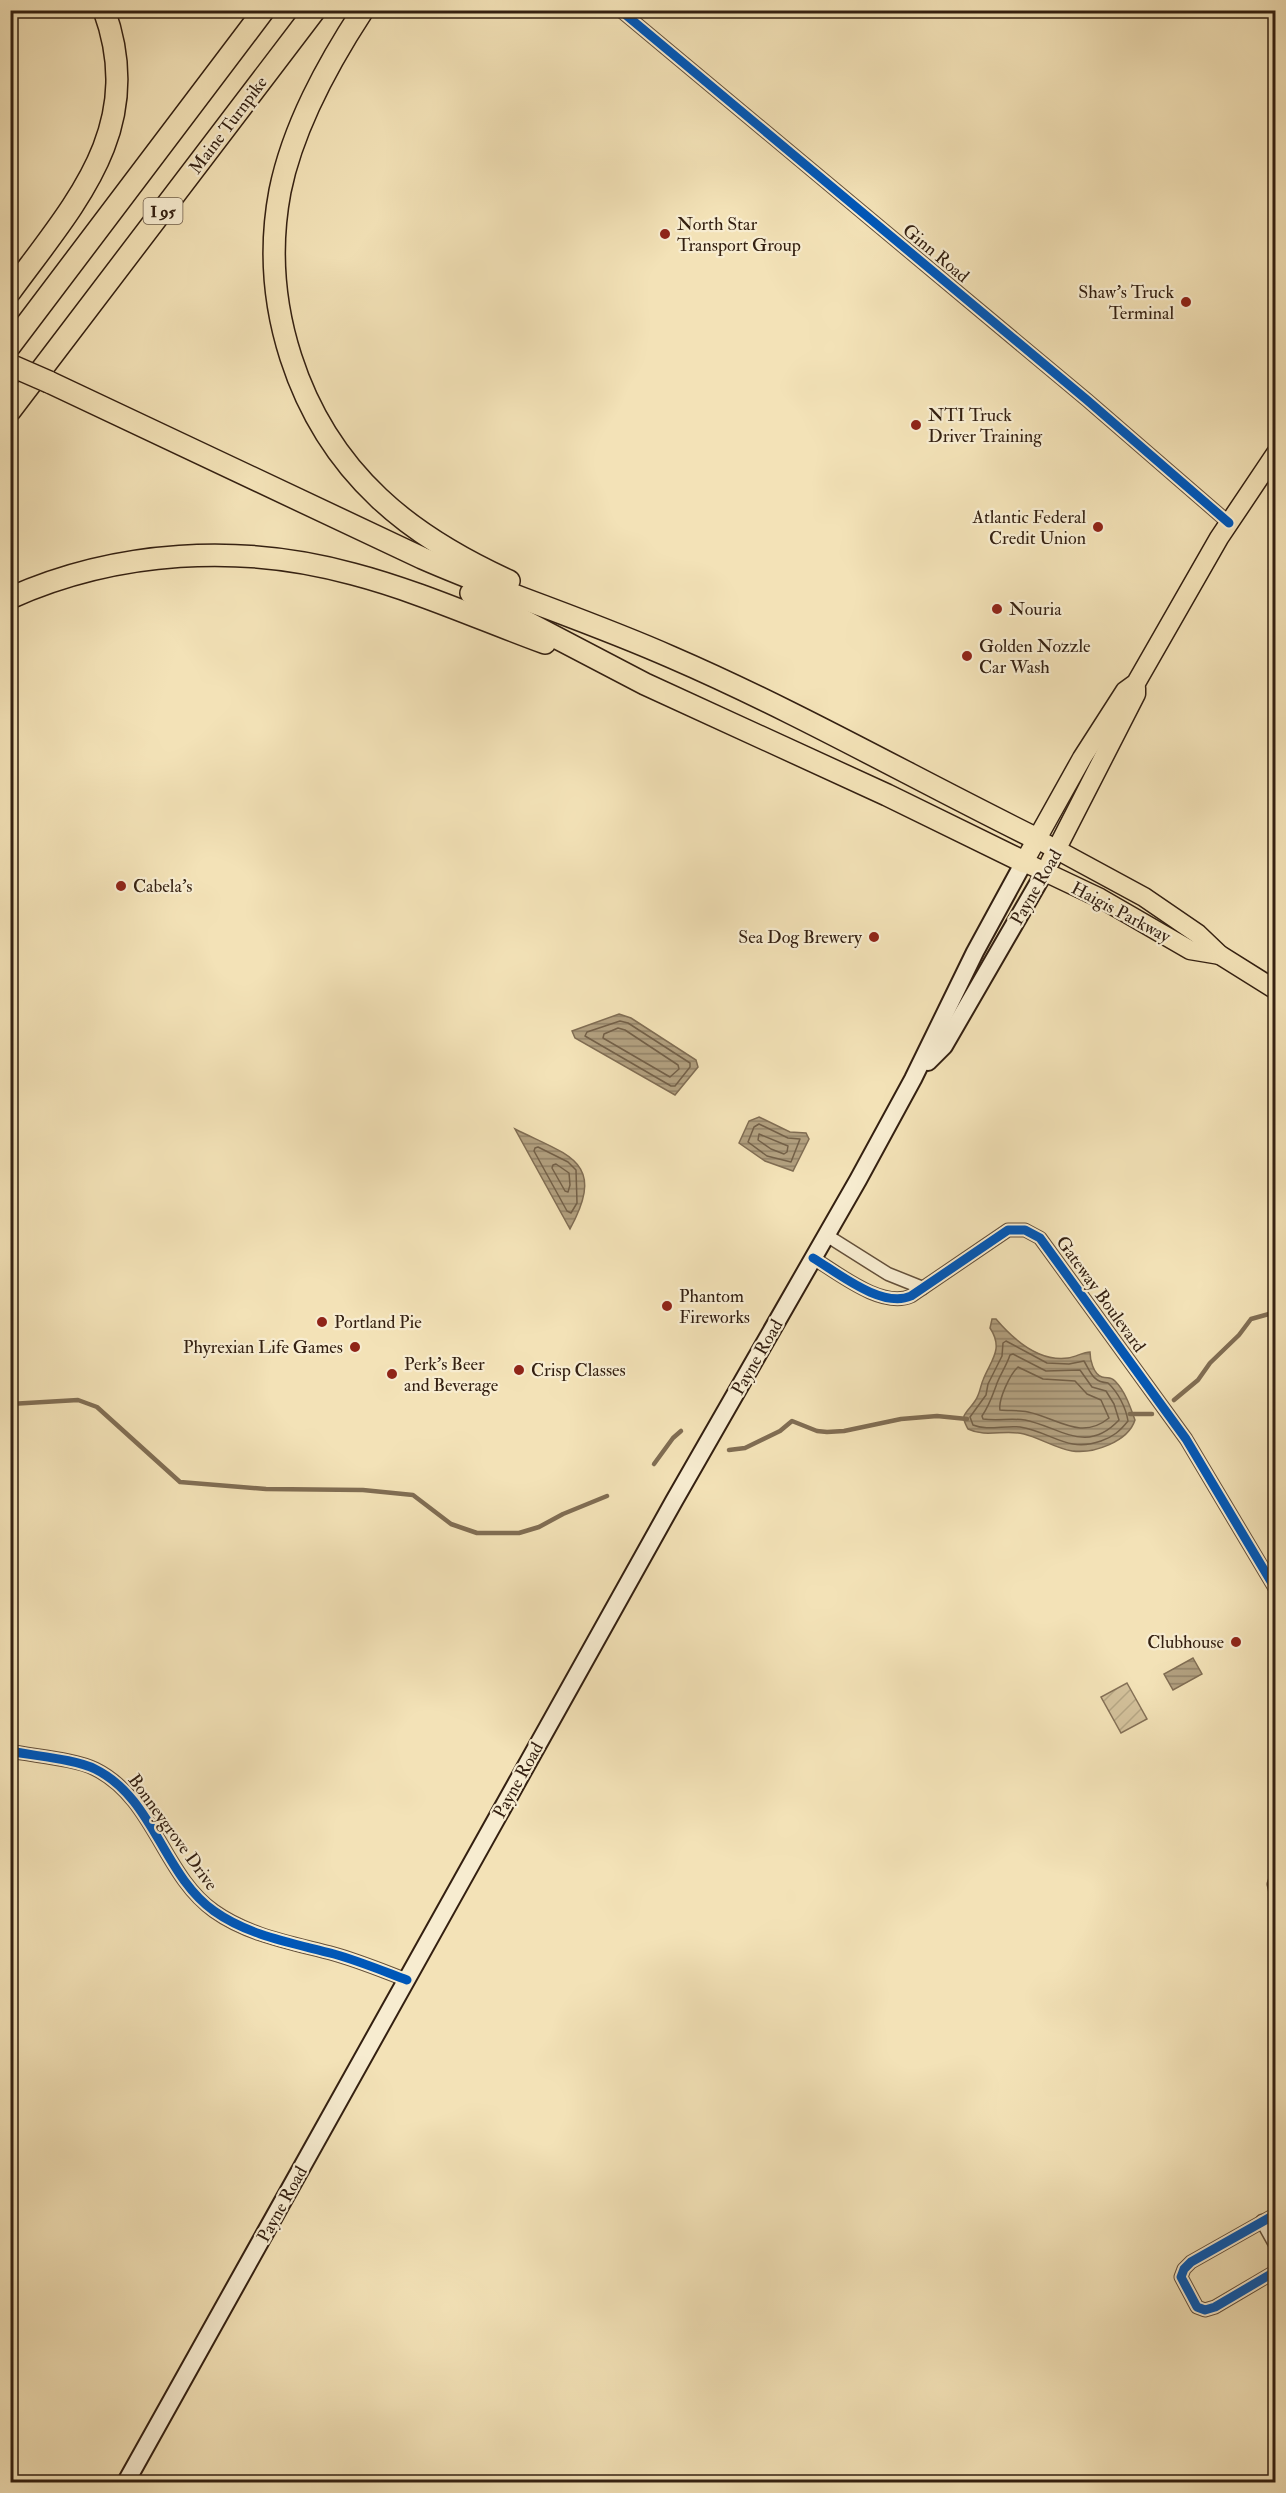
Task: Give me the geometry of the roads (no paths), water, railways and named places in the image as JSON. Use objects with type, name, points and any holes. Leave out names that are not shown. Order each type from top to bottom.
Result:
[{"type":"highway","points":[[10,292],[80,194],[99,163],[111,131],[117,98],[118,63],[105,10]]},
{"type":"highway","name":"I 95","points":[[10,346],[264,10]]},
{"type":"highway","name":"Maine Turnpike","points":[[10,411],[315,10]]},
{"type":"highway","points":[[363,10],[327,71],[301,126],[289,158],[277,213],[274,257],[276,291],[285,337],[302,390],[323,429],[356,474],[379,499],[405,520],[433,540],[492,574],[755,696],[1037,839]]},
{"type":"highway","points":[[10,365],[47,386],[493,603],[645,684]]},
{"type":"highway","points":[[10,373],[47,386],[484,585],[670,656]]},
{"type":"highway","points":[[10,598],[77,575],[135,561],[197,555],[262,557],[325,567],[384,584],[558,648],[645,684],[887,795],[1024,862]]},
{"type":"main road","name":"Payne Road","points":[[126,2482],[674,1501],[826,1235],[913,1078],[975,952],[1082,758],[1125,691],[1136,683],[1229,523],[1275,453]]},
{"type":"main road","name":"Payne Road","points":[[913,1078],[944,1046],[1044,873],[1136,694],[1136,683]]},
{"type":"main road","name":"Haigis Parkway","points":[[1037,839],[1162,909],[1198,934],[1220,955],[1275,990]]},
{"type":"main road","name":"Haigis Parkway","points":[[1024,862],[1100,898],[1190,950],[1220,955]]},
{"type":"street","name":"Ginn Road","points":[[620,10],[1088,399],[1229,523]]},
{"type":"street","name":"Gateway Boulevard","points":[[813,1258],[884,1298],[903,1300],[1008,1230],[1025,1230],[1040,1238],[1186,1439],[1275,1590]]},
{"type":"street","points":[[826,1235],[888,1274],[922,1288]]},
{"type":"street","name":"Bonneygrove Drive","points":[[10,1751],[85,1766],[112,1779],[138,1807],[189,1887],[205,1904],[228,1920],[255,1932],[343,1957],[407,1980]]},
{"type":"street","points":[[1275,1878],[1275,1893]]},
{"type":"street","points":[[1275,2214],[1191,2262],[1184,2269],[1181,2277],[1197,2307],[1205,2310],[1215,2307],[1275,2271]]},
{"type":"street","points":[[1262,2221],[1275,2246]]},
{"type":"water","points":[[619,1014],[631,1018],[696,1060],[698,1067],[675,1095],[575,1038],[572,1031]]},
{"type":"water","points":[[759,1117],[790,1132],[806,1133],[809,1139],[793,1171],[765,1161],[739,1143],[749,1121]]},
{"type":"water","points":[[515,1129],[552,1146],[577,1164],[583,1175],[585,1188],[570,1229]]},
{"type":"water","points":[[992,1319],[996,1319],[1010,1334],[1037,1353],[1068,1358],[1090,1352],[1096,1373],[1113,1379],[1124,1394],[1135,1420],[1131,1428],[1118,1440],[1090,1451],[1066,1450],[1024,1434],[982,1433],[968,1429],[964,1416],[977,1398],[995,1354],[996,1342],[990,1328]]},
{"type":"water","points":[[1193,1658],[1202,1674],[1173,1690],[1164,1674]]},
{"type":"waterway","points":[[1174,1400],[1198,1380],[1210,1363],[1239,1335],[1251,1319],[1276,1312]]},
{"type":"waterway","points":[[10,1404],[78,1400],[97,1407],[180,1482],[266,1489],[363,1490],[413,1495],[451,1524],[477,1533],[519,1533],[539,1527],[563,1514],[607,1496]]},
{"type":"waterway","points":[[1130,1414],[1152,1414]]},
{"type":"waterway","points":[[729,1450],[745,1448],[780,1431],[792,1421],[817,1431],[827,1432],[844,1431],[901,1419],[937,1416],[967,1419]]},
{"type":"waterway","points":[[654,1464],[681,1431]]},
{"type":"place","name":"North Star Transport Group","points":[[665,234]]},
{"type":"place","name":"Shaw's Truck Terminal","points":[[1186,302]]},
{"type":"place","name":"NTI Truck Driver Training","points":[[916,425]]},
{"type":"place","name":"Atlantic Federal Credit Union","points":[[1098,527]]},
{"type":"place","name":"Nouria","points":[[997,609]]},
{"type":"place","name":"Golden Nozzle Car Wash","points":[[967,656]]},
{"type":"place","name":"Cabela's","points":[[121,886]]},
{"type":"place","name":"Sea Dog Brewery","points":[[874,937]]},
{"type":"place","name":"Phantom Fireworks","points":[[667,1306]]},
{"type":"place","name":"Portland Pie","points":[[322,1322]]},
{"type":"place","name":"Phyrexian Life Games","points":[[355,1347]]},
{"type":"place","name":"Crisp Classes","points":[[519,1370]]},
{"type":"place","name":"Perk's Beer and Beverage","points":[[392,1374]]},
{"type":"place","name":"Clubhouse","points":[[1236,1642]]}]
